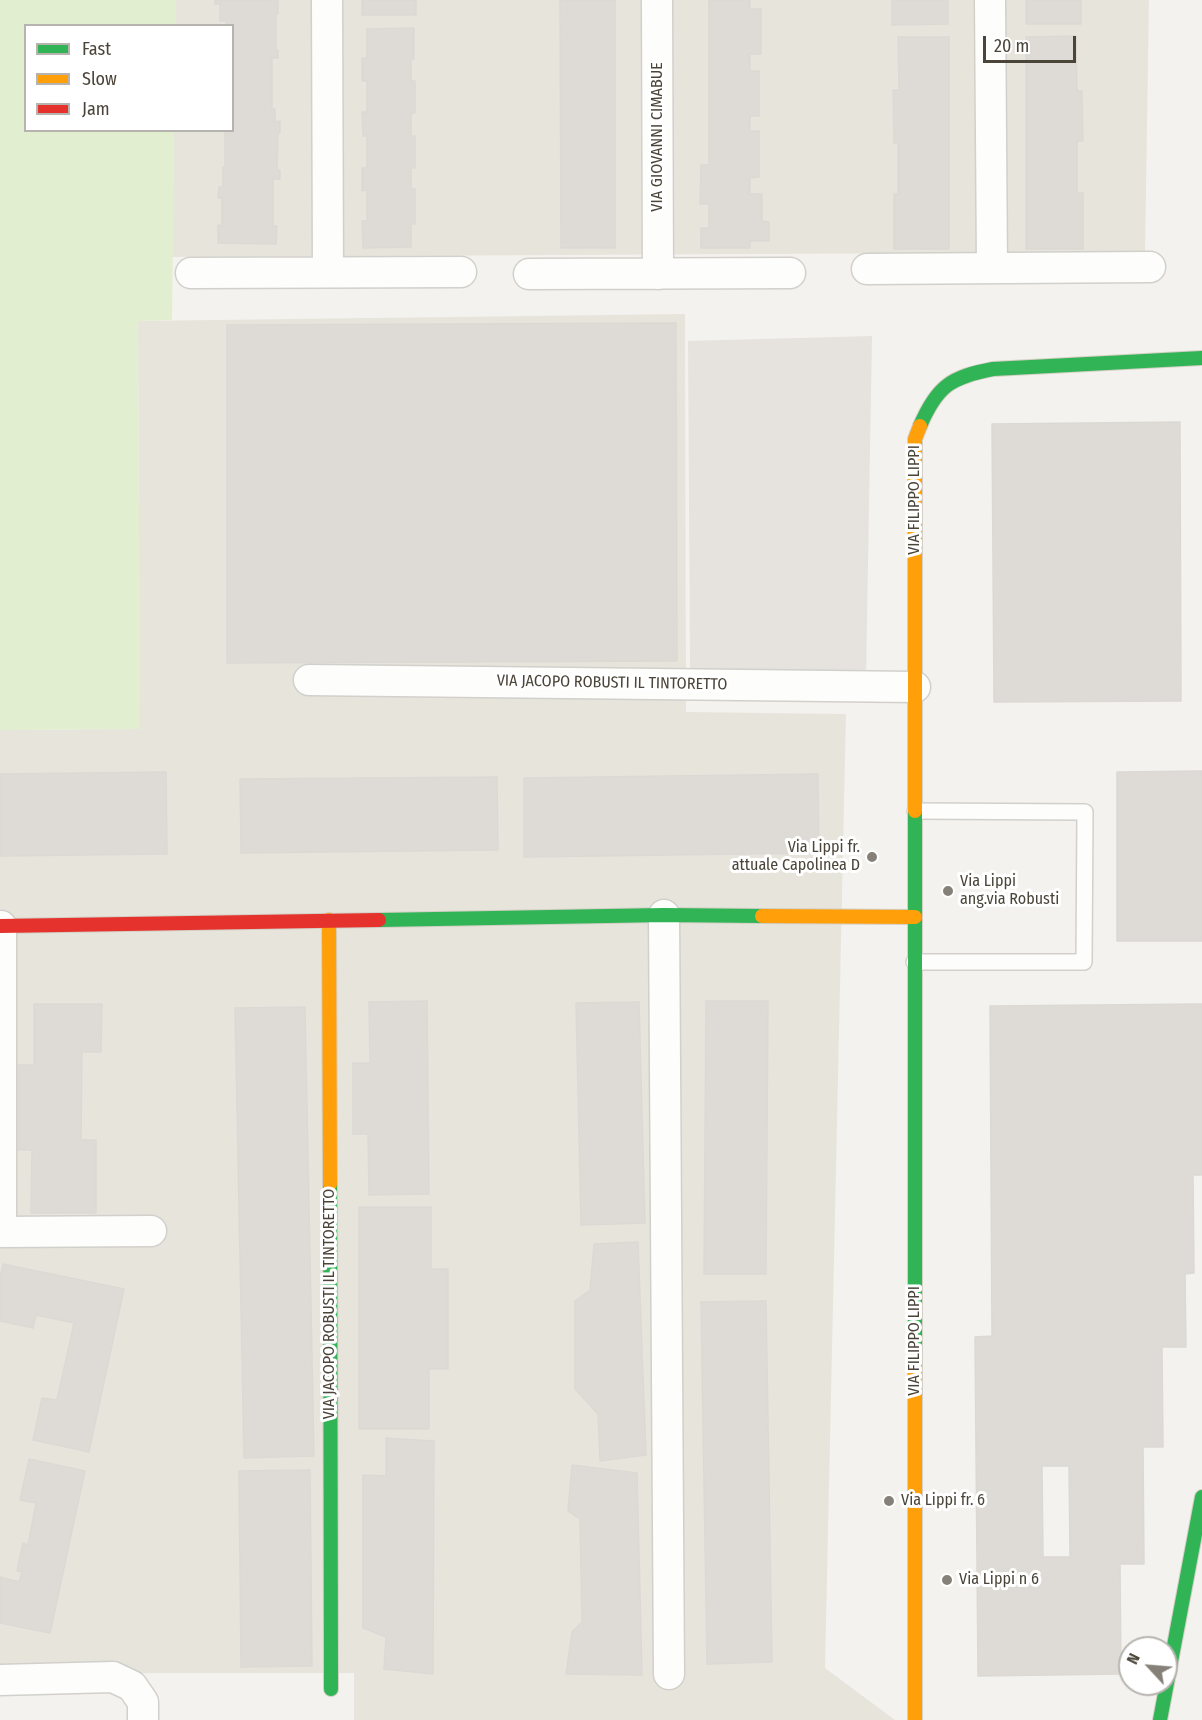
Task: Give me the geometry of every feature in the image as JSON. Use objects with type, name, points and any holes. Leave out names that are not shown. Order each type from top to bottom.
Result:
[{"type":"street","points":[[327,0],[328,272]]},
{"type":"street","name":"VIA GIOVANNI CIMABUE","points":[[657,0],[658,274]]},
{"type":"street","points":[[990,0],[992,268]]},
{"type":"street","points":[[867,269],[1150,267]]},
{"type":"street","points":[[191,273],[461,272]]},
{"type":"street","points":[[529,274],[790,273]]},
{"type":"street","name":"VIA FILIPPO LIPPI","points":[[915,1720],[915,439],[927,409],[940,390],[962,375],[993,369],[1202,358]]},
{"type":"street","name":"VIA JACOPO ROBUSTI IL TINTORETTO","points":[[309,680],[915,687]]},
{"type":"street","points":[[663,915],[669,1674]]},
{"type":"street","points":[[151,1231],[2,1232],[1,926],[663,915],[915,917]]},
{"type":"street","name":"VIA JACOPO ROBUSTI IL TINTORETTO","points":[[329,920],[331,1689]]},
{"type":"street","points":[[1160,1720],[1202,1497]]},
{"type":"street","points":[[0,1680],[113,1677],[132,1686],[143,1702],[143,1720]]},
{"type":"lane","points":[[914,962],[1083,962],[1085,824],[1085,812],[915,811]]},
{"type":"shaded area","points":[[176,0],[1149,0],[1145,252],[172,257],[174,132],[234,132],[234,24],[176,24]]},
{"type":"shaded area","points":[[685,314],[686,712],[846,714],[825,1668],[895,1720],[354,1720],[354,1673],[0,1673],[0,730],[140,729],[138,321]]},
{"type":"shaded area","points":[[872,336],[866,677],[690,673],[688,341]]},
{"type":"green space","points":[[0,0],[176,0],[176,24],[24,24],[24,132],[174,132],[172,320],[138,321],[140,729],[0,730]]},
{"type":"building","points":[[215,0],[278,1],[276,50],[278,50],[278,58],[272,58],[272,109],[275,109],[275,122],[280,121],[277,170],[280,170],[280,179],[273,179],[273,226],[277,226],[276,244],[218,243],[218,225],[222,226],[222,198],[218,198],[219,187],[223,187],[225,132],[234,132],[234,24],[220,21],[220,4],[215,4]]},
{"type":"building","points":[[362,0],[416,0],[416,15],[362,15]]},
{"type":"building","points":[[560,0],[615,0],[615,248],[561,248]]},
{"type":"building","points":[[709,0],[750,0],[750,9],[761,9],[761,54],[750,54],[750,71],[759,71],[759,116],[750,116],[750,131],[759,131],[759,177],[750,178],[750,194],[762,194],[762,221],[769,222],[769,241],[750,241],[750,248],[701,248],[701,228],[709,228],[709,204],[700,204],[701,165],[709,165]]},
{"type":"building","points":[[892,0],[948,0],[948,24],[892,25]]},
{"type":"building","points":[[1026,0],[1081,0],[1081,24],[1026,24]]},
{"type":"building","points":[[414,28],[411,81],[415,81],[415,113],[411,113],[411,136],[415,136],[415,168],[411,168],[411,189],[415,189],[415,224],[411,224],[411,247],[363,248],[362,221],[367,221],[367,190],[362,191],[362,168],[367,168],[367,136],[363,136],[362,112],[367,112],[367,81],[362,81],[362,58],[367,58],[367,29]]},
{"type":"building","points":[[1076,36],[1077,91],[1082,91],[1083,141],[1077,141],[1077,193],[1083,193],[1083,249],[1026,249],[1026,37]]},
{"type":"building","points":[[898,37],[949,37],[949,249],[894,249],[894,194],[898,194],[898,142],[894,143],[893,90],[899,90]]},
{"type":"building","points":[[676,323],[677,661],[227,663],[227,325]]},
{"type":"building","points":[[1180,422],[1181,701],[994,702],[992,424]]},
{"type":"building","points":[[1202,771],[1202,941],[1117,941],[1117,772]]},
{"type":"building","points":[[166,772],[167,854],[0,856],[0,774]]},
{"type":"building","points":[[818,774],[819,853],[524,857],[524,778]]},
{"type":"building","points":[[497,777],[498,850],[241,853],[240,779]]},
{"type":"building","points":[[427,1001],[429,1194],[369,1195],[368,1134],[353,1134],[353,1063],[370,1063],[369,1002]]},
{"type":"building","points":[[706,1001],[768,1001],[766,1274],[704,1274]]},
{"type":"building","points":[[639,1002],[645,1223],[581,1225],[576,1003]]},
{"type":"building","points":[[34,1004],[102,1004],[101,1052],[82,1052],[81,1140],[96,1140],[96,1213],[31,1213],[32,1150],[18,1150],[18,1065],[34,1065]]},
{"type":"building","points":[[1202,1004],[1202,1175],[1193,1175],[1194,1273],[1185,1274],[1186,1347],[1162,1347],[1163,1447],[1143,1447],[1144,1564],[1120,1564],[1121,1636],[1118,1636],[1118,1674],[978,1676],[975,1337],[992,1336],[990,1006]],"holes":[[[1042,1466],[1069,1466],[1070,1557],[1043,1557]]]},
{"type":"building","points":[[305,1007],[314,1456],[244,1458],[235,1008]]},
{"type":"building","points":[[359,1207],[431,1207],[431,1269],[448,1269],[448,1369],[429,1369],[429,1429],[359,1429]]},
{"type":"building","points":[[638,1242],[646,1455],[600,1461],[598,1414],[575,1389],[575,1301],[590,1290],[594,1244]]},
{"type":"building","points":[[3,1264],[124,1289],[89,1452],[33,1440],[42,1398],[57,1400],[74,1323],[36,1315],[33,1328],[0,1321],[0,1278]]},
{"type":"building","points":[[766,1301],[772,1662],[707,1664],[701,1302]]},
{"type":"building","points":[[386,1438],[434,1441],[433,1674],[384,1669],[386,1637],[363,1628],[363,1475],[386,1476]]},
{"type":"building","points":[[29,1459],[85,1471],[50,1633],[0,1623],[0,1577],[19,1582],[22,1572],[17,1571],[23,1543],[28,1545],[36,1503],[20,1500]]},
{"type":"building","points":[[572,1465],[637,1473],[642,1675],[566,1674],[572,1632],[582,1622],[580,1519],[568,1511]]},
{"type":"building","points":[[310,1470],[312,1666],[241,1667],[239,1471]]},
{"type":"traffic: fast","points":[[920,426],[939,392],[956,380],[979,372],[993,369],[1202,358]]},
{"type":"traffic: fast","points":[[915,811],[915,1353]]},
{"type":"traffic: fast","points":[[379,920],[664,915],[762,916]]},
{"type":"traffic: fast","points":[[330,1184],[331,1689]]},
{"type":"traffic: fast","points":[[1160,1720],[1202,1497]]},
{"type":"traffic: slow","points":[[915,811],[915,439],[920,426]]},
{"type":"traffic: slow","points":[[762,916],[915,917]]},
{"type":"traffic: slow","points":[[329,920],[330,1184]]},
{"type":"traffic: slow","points":[[915,1353],[915,1720]]},
{"type":"traffic: jam","points":[[0,926],[379,920]]},
{"type":"place","name":"Via Lippi fr. attuale Capolinea D","points":[[872,857]]},
{"type":"place","name":"Via Lippi ang.via Robusti","points":[[948,891]]},
{"type":"place","name":"Via Lippi fr. 6","points":[[889,1501]]},
{"type":"place","name":"Via Lippi n 6","points":[[947,1580]]}]
